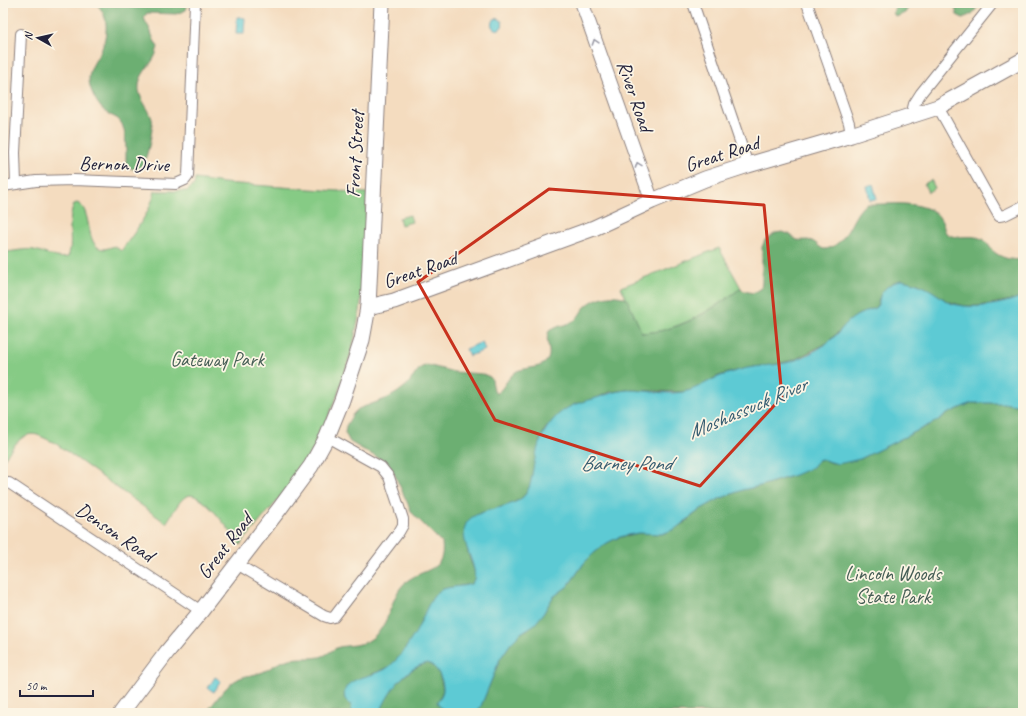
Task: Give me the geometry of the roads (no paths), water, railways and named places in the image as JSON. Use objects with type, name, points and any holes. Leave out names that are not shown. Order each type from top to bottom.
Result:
[{"type":"main road","name":"Front Street","points":[[368,307],[382,3]]},
{"type":"main road","name":"Great Road","points":[[121,713],[167,652],[201,611],[311,466],[327,437],[362,340],[368,307],[394,301],[594,228],[705,179],[852,135],[938,107],[1023,60]]},
{"type":"street","name":"Bernon Drive","points":[[3,186],[36,181],[74,180],[176,184],[185,180],[188,176],[195,3]]},
{"type":"street","name":"River Road","points":[[582,3],[652,202]]},
{"type":"street","points":[[692,3],[748,165]]},
{"type":"street","points":[[807,3],[852,135]]},
{"type":"street","points":[[911,116],[914,104],[921,93],[993,3]]},
{"type":"street","points":[[16,184],[21,34]]},
{"type":"street","points":[[938,107],[999,216],[1005,216],[1023,206]]},
{"type":"street","points":[[237,564],[324,616],[330,618],[334,617],[399,532],[403,525],[403,519],[389,477],[385,471],[381,467],[327,437]]},
{"type":"street","name":"Denson Road","points":[[9,483],[201,611]]},
{"type":"water","points":[[237,17],[245,18],[244,34],[236,34]]},
{"type":"water","points":[[497,18],[501,20],[503,24],[501,28],[497,30],[493,28],[491,24],[493,20]]},
{"type":"water","points":[[873,184],[877,199],[870,200],[867,186]]},
{"type":"water","name":"Barney Pond","points":[[901,280],[923,286],[948,302],[956,305],[986,306],[1006,302],[1023,296],[1023,406],[1003,403],[971,403],[860,459],[838,464],[821,459],[818,460],[813,467],[795,475],[742,490],[719,499],[701,509],[675,529],[662,534],[639,533],[627,535],[607,543],[584,563],[568,586],[553,597],[535,624],[521,633],[511,643],[500,659],[481,706],[476,713],[448,712],[440,706],[437,702],[443,692],[442,682],[437,670],[428,663],[420,665],[412,670],[398,682],[383,705],[380,713],[352,713],[351,705],[345,699],[344,692],[346,687],[355,680],[385,669],[397,659],[414,635],[433,597],[438,592],[446,588],[471,584],[474,579],[474,572],[465,540],[464,532],[466,524],[476,515],[517,501],[526,494],[530,484],[536,453],[541,438],[549,425],[560,413],[576,404],[618,391],[628,390],[676,393],[689,391],[716,378],[740,370],[793,361],[824,346],[851,320],[875,308],[878,305],[880,296],[884,290],[891,284]]},
{"type":"water","points":[[482,342],[485,350],[469,356],[466,349]]},
{"type":"water","points":[[215,677],[221,681],[214,692],[208,688]]},
{"type":"park label","name":"Gateway Park","points":[[217,359]]},
{"type":"park label","name":"Lincoln Woods State Park","points":[[893,584]]},
{"type":"water label","name":"Moshassuck River","points":[[747,408]]}]
